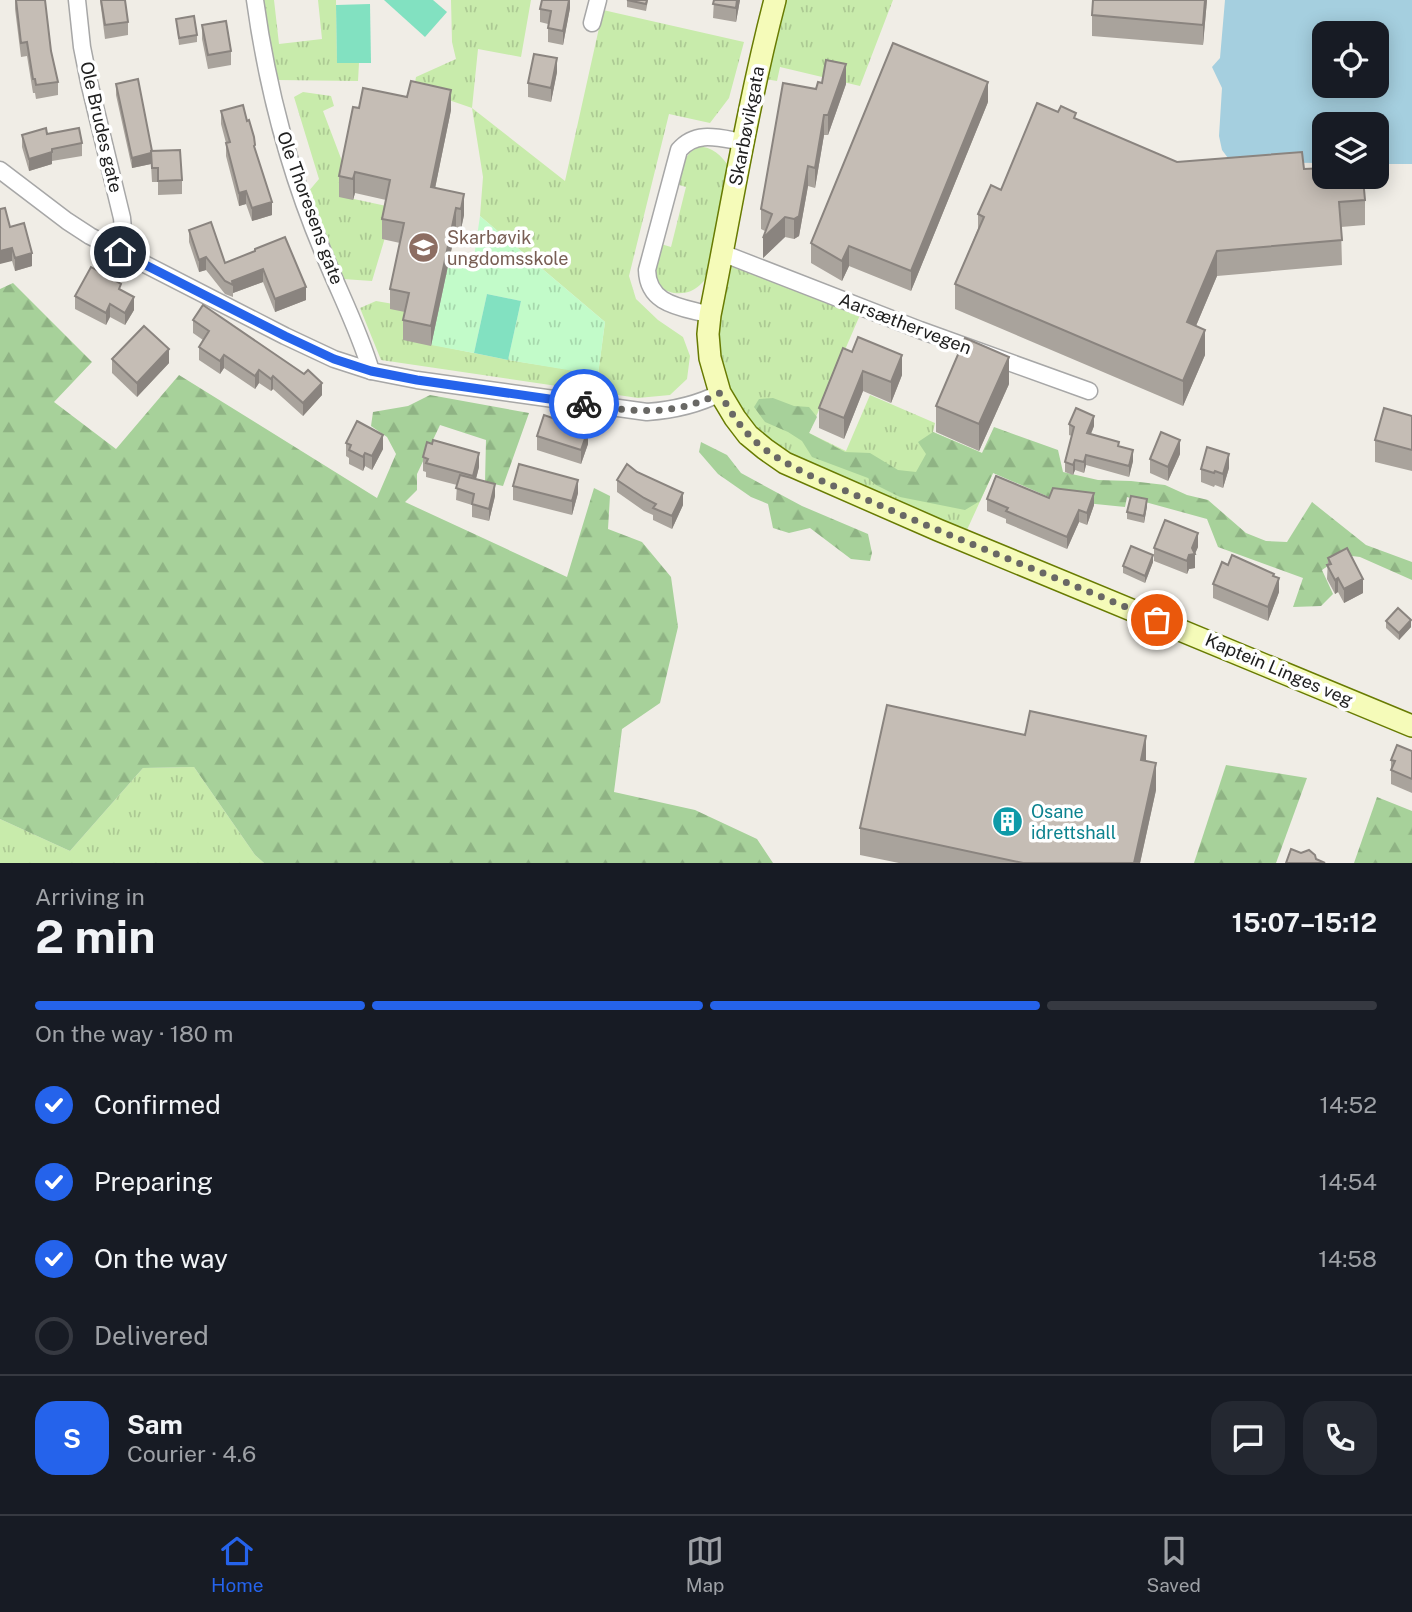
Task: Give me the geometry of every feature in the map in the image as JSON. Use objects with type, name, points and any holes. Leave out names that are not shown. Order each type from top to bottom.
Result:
[{"type":"main road","name":"Skarbøvikgata","points":[[722,253],[762,49],[775,0]]},
{"type":"main road","name":"Kaptein Linges veg","points":[[722,253],[710,315],[710,358],[720,393],[735,418],[748,435],[765,449],[803,472],[938,530],[1412,726]]},
{"type":"street","name":"Ole Brudes gate","points":[[77,0],[89,82],[122,218],[124,241],[120,252]]},
{"type":"street","name":"Ole Thoresens gate","points":[[255,0],[266,69],[283,139],[323,251],[352,317],[371,371]]},
{"type":"street","points":[[592,23],[598,0]]},
{"type":"street","points":[[710,315],[660,299],[649,285],[647,270],[679,150],[688,141],[706,137],[743,142]]},
{"type":"street","points":[[0,170],[90,236],[285,336],[334,359],[371,371],[417,380],[647,412],[690,406],[720,393]]},
{"type":"street","name":"Aarsæthervegen","points":[[722,253],[920,330],[1089,391]]},
{"type":"green space","points":[[262,0],[274,0],[279,44],[322,39],[318,0],[336,0],[337,63],[359,63],[358,81],[276,80]]},
{"type":"green space","points":[[384,0],[433,0],[447,12],[425,37]]},
{"type":"green space","points":[[451,0],[531,0],[521,57],[478,49],[472,108],[414,88],[416,77],[456,59],[452,42]]},
{"type":"green space","points":[[784,0],[893,0],[860,86],[780,67],[777,81],[765,79]]},
{"type":"green space","points":[[370,4],[371,63],[337,63],[336,5]]},
{"type":"green space","points":[[603,10],[744,42],[729,98],[710,123],[669,114],[629,276],[636,299],[658,320],[683,337],[690,356],[687,379],[670,395],[638,398],[381,360],[360,308],[376,301],[411,307],[405,339],[508,360],[598,374],[605,322],[480,216],[483,177],[472,108],[565,181]]},
{"type":"green space","points":[[303,92],[331,96],[334,106],[323,111],[345,169],[340,196],[391,207],[372,281],[343,279],[308,192],[319,179],[294,97]]},
{"type":"green space","points":[[697,146],[716,152],[730,168],[711,271],[694,289],[685,293],[672,293],[657,283],[653,268],[661,244],[671,247],[686,187],[676,184],[683,163]]},
{"type":"green space","points":[[480,216],[605,322],[598,375],[508,360],[521,301],[487,294],[474,353],[431,345],[449,260],[473,264]]},
{"type":"green space","points":[[729,265],[860,315],[809,433],[846,451],[870,395],[935,423],[933,432],[982,453],[993,473],[966,532],[793,460],[769,444],[747,420],[728,390],[719,359],[716,319]]},
{"type":"green space","points":[[13,283],[92,362],[54,402],[116,449],[179,375],[377,498],[396,454],[387,437],[371,426],[373,412],[408,406],[430,395],[529,413],[503,486],[485,482],[486,440],[440,425],[417,474],[417,490],[405,502],[567,577],[594,488],[610,496],[608,529],[642,542],[671,577],[678,627],[660,703],[622,729],[614,792],[695,810],[757,839],[773,863],[264,863],[255,855],[194,767],[143,768],[70,851],[0,819],[0,289]]},
{"type":"green space","points":[[487,294],[521,301],[508,360],[474,353]]},
{"type":"green space","points":[[773,398],[794,406],[809,407],[817,417],[809,433],[845,452],[870,453],[898,470],[916,472],[926,454],[918,442],[933,432],[982,453],[994,427],[1058,450],[1063,472],[1098,480],[1165,485],[1187,495],[1208,500],[1246,533],[1266,541],[1287,542],[1312,502],[1366,545],[1412,562],[1412,580],[1360,557],[1344,555],[1322,570],[1333,594],[1321,606],[1293,607],[1303,578],[1218,547],[1207,519],[1127,497],[1125,507],[1056,500],[993,473],[980,501],[965,510],[900,497],[868,478],[812,457],[802,441],[765,422],[754,407],[759,399]]},
{"type":"green space","points":[[701,442],[727,455],[741,473],[802,506],[868,534],[872,553],[870,561],[851,559],[810,528],[789,533],[773,528],[768,504],[751,497],[718,474],[699,452]]},
{"type":"green space","points":[[1226,765],[1307,778],[1276,863],[1194,863]]},
{"type":"green space","points":[[194,767],[255,855],[264,863],[0,863],[0,819],[70,851],[143,768]]},
{"type":"green space","points":[[1377,797],[1412,811],[1412,863],[1354,863]]},
{"type":"water","points":[[1225,0],[1412,0],[1412,164],[1389,164],[1389,112],[1312,112],[1312,163],[1231,162],[1222,150],[1219,136],[1222,88],[1212,67],[1220,58]]},
{"type":"building","points":[[16,0],[45,0],[58,82],[36,85],[27,42],[21,43]]},
{"type":"building","points":[[101,0],[125,0],[128,22],[105,25]]},
{"type":"building","points":[[542,0],[569,0],[563,31],[548,28],[551,11],[540,9]]},
{"type":"building","points":[[627,0],[647,0],[646,4]]},
{"type":"building","points":[[714,0],[737,0],[736,8],[713,4]]},
{"type":"building","points":[[1093,0],[1205,0],[1203,25],[1092,15]]},
{"type":"building","points":[[194,16],[197,35],[179,38],[176,19]]},
{"type":"building","points":[[226,21],[231,51],[208,55],[202,25]]},
{"type":"building","points":[[893,43],[988,82],[911,271],[849,246],[842,261],[811,243]]},
{"type":"building","points":[[534,54],[557,58],[551,88],[528,83]]},
{"type":"building","points":[[826,60],[846,64],[828,115],[824,115],[815,168],[808,166],[799,216],[794,219],[785,217],[763,238],[772,214],[761,209],[783,83],[816,89],[818,82],[822,83]]},
{"type":"building","points":[[138,79],[152,151],[132,158],[116,84]]},
{"type":"building","points":[[411,81],[451,90],[431,187],[464,194],[461,209],[456,208],[431,326],[403,320],[409,293],[390,289],[404,223],[382,219],[390,180],[355,172],[353,179],[339,176],[353,107],[359,108],[363,88],[407,97]]},
{"type":"building","points":[[1037,103],[1058,112],[1061,106],[1076,113],[1074,118],[1177,162],[1302,152],[1304,169],[1312,169],[1312,189],[1364,189],[1365,200],[1339,202],[1342,240],[1217,251],[1187,322],[1205,330],[1183,381],[955,284],[984,217],[978,214],[991,185],[1001,190]]},
{"type":"building","points":[[243,105],[272,202],[252,208],[246,191],[239,193],[226,143],[230,142],[221,111]]},
{"type":"building","points":[[46,128],[47,134],[79,128],[82,143],[52,149],[52,152],[29,159],[22,135]]},
{"type":"building","points":[[180,150],[182,180],[158,181],[158,168],[152,168],[151,151]]},
{"type":"building","points":[[5,208],[10,227],[24,223],[32,253],[15,258],[12,248],[0,251],[0,209]]},
{"type":"building","points":[[211,222],[225,263],[285,237],[306,287],[275,299],[263,269],[232,281],[233,285],[225,281],[206,257],[199,260],[189,230]]},
{"type":"building","points":[[91,267],[121,284],[119,289],[134,297],[125,313],[110,304],[106,313],[75,296]]},
{"type":"building","points":[[203,305],[304,374],[308,370],[322,383],[303,403],[273,376],[271,379],[259,370],[255,376],[224,355],[220,361],[199,347],[209,331],[193,320]]},
{"type":"building","points":[[144,326],[169,349],[137,383],[112,359]]},
{"type":"building","points":[[858,337],[902,355],[891,382],[863,371],[844,418],[819,408],[843,348],[852,352]]},
{"type":"building","points":[[965,338],[1009,357],[979,424],[936,406]]},
{"type":"building","points":[[573,398],[585,400],[577,426],[588,430],[581,450],[537,436],[544,415],[564,422]]},
{"type":"building","points":[[1076,408],[1094,416],[1087,433],[1119,442],[1118,446],[1133,450],[1129,466],[1086,455],[1084,462],[1075,460],[1073,465],[1065,462],[1074,427],[1069,424]]},
{"type":"building","points":[[1384,408],[1412,416],[1412,450],[1375,440]]},
{"type":"building","points":[[357,421],[383,435],[372,456],[365,453],[363,457],[349,450],[351,445],[346,443]]},
{"type":"building","points":[[1161,432],[1180,440],[1168,467],[1150,459]]},
{"type":"building","points":[[433,440],[479,453],[473,476],[426,463],[428,459],[423,457],[427,442],[432,444]]},
{"type":"building","points":[[1207,447],[1229,454],[1223,474],[1201,469]]},
{"type":"building","points":[[519,464],[578,480],[572,501],[513,486]]},
{"type":"building","points":[[627,464],[637,472],[683,493],[672,516],[653,508],[656,504],[617,480]]},
{"type":"building","points":[[460,475],[495,484],[489,509],[472,504],[474,494],[456,488]]},
{"type":"building","points":[[996,476],[1049,498],[1053,488],[1094,493],[1087,513],[1079,510],[1067,537],[1006,511],[1008,508],[987,499]]},
{"type":"building","points":[[1131,496],[1147,499],[1144,516],[1127,512]]},
{"type":"building","points":[[1165,520],[1198,533],[1192,548],[1195,554],[1189,555],[1187,561],[1154,548]]},
{"type":"building","points":[[1131,546],[1153,555],[1145,576],[1123,566]]},
{"type":"building","points":[[1347,548],[1363,579],[1344,589],[1338,578],[1335,580],[1327,565],[1331,564],[1328,558]]},
{"type":"building","points":[[1232,555],[1279,578],[1268,607],[1213,584],[1222,562],[1228,565]]},
{"type":"building","points":[[1398,608],[1411,620],[1399,633],[1386,621]]},
{"type":"building","name":"Osane idrettshall","points":[[887,705],[1025,735],[1030,711],[1146,736],[1141,760],[1156,763],[1134,863],[1023,863],[860,828]]},
{"type":"building","points":[[1397,745],[1412,751],[1412,779],[1391,770],[1395,761],[1391,760]]},
{"type":"building","points":[[1291,849],[1301,853],[1309,850],[1316,859],[1325,863],[1286,863]]},
{"type":"way so far","points":[[584,404],[647,412],[690,406],[720,393],[748,435],[785,463],[938,530],[1157,620]]},
{"type":"place","name":"Skarbøvik ungdomsskole","points":[[424,248]]},
{"type":"place","name":"Osane idrettshall","points":[[1008,822]]},
{"type":"route","points":[[120,252],[334,359],[371,371],[417,380],[584,404]]}]
